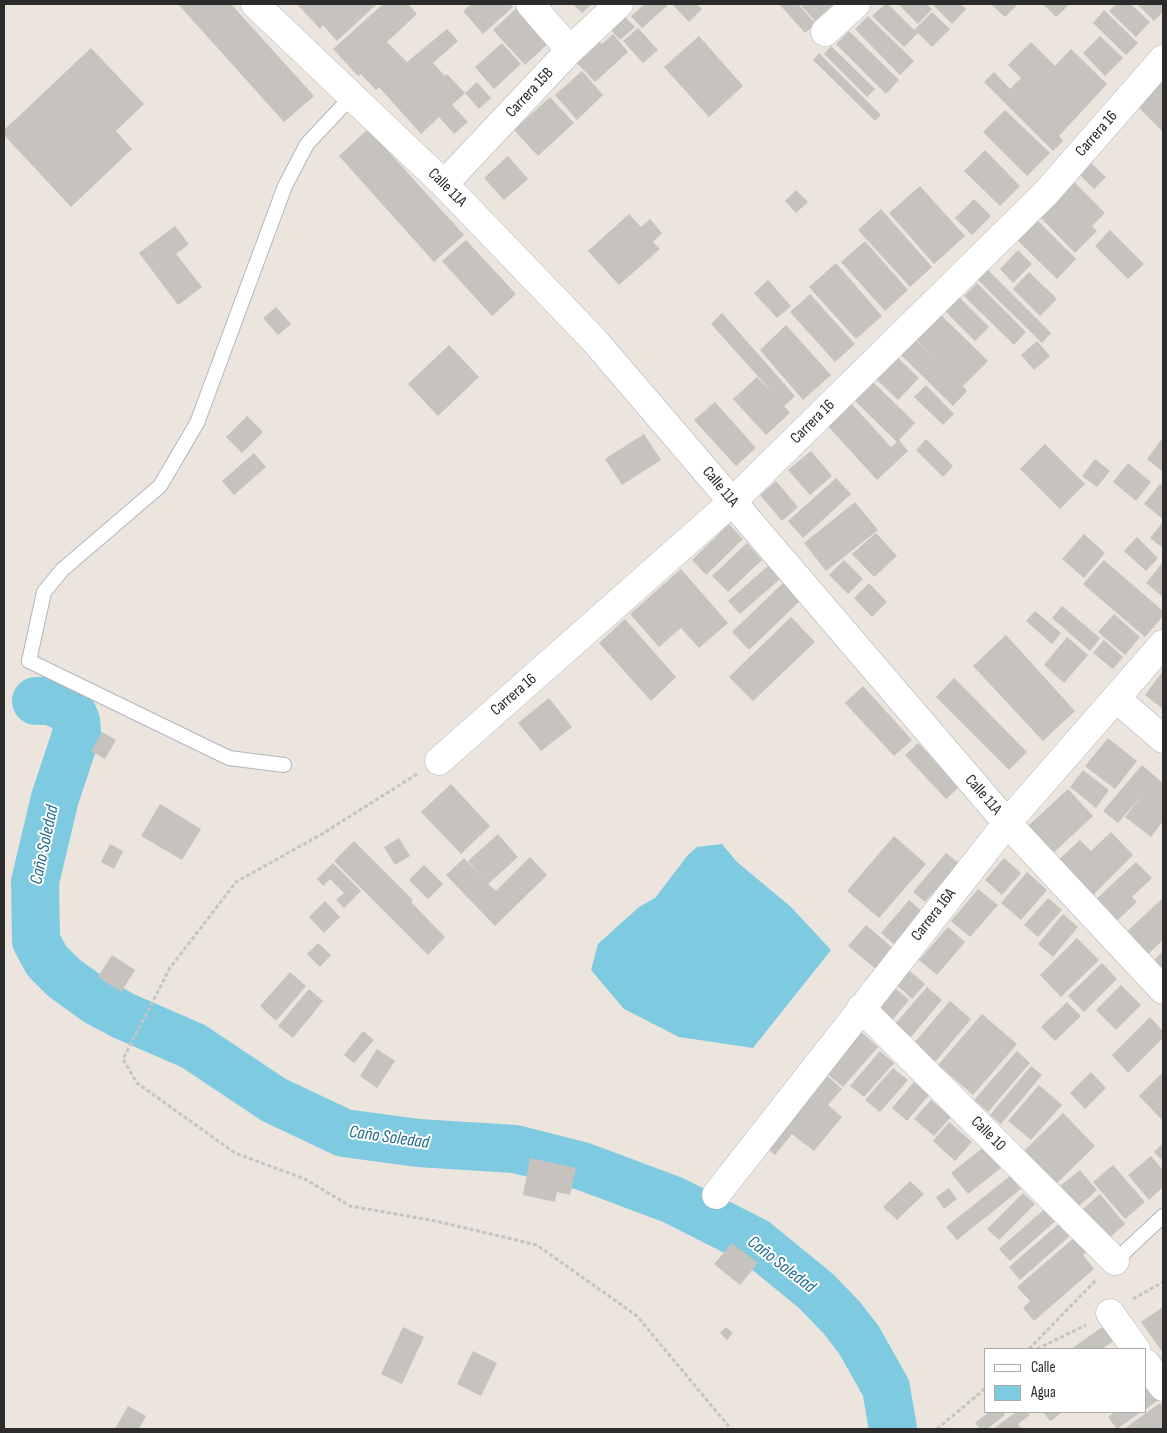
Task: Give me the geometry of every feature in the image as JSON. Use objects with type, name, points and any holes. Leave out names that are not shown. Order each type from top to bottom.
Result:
[{"type":"street","name":"Calle 11A","points":[[255,4],[444,184],[594,340],[1007,823],[1163,990]]},
{"type":"street","points":[[530,4],[570,50]]},
{"type":"street","name":"Carrera 15B","points":[[444,184],[570,50],[618,4]]},
{"type":"street","points":[[825,32],[856,4]]},
{"type":"street","name":"Carrera 16","points":[[439,761],[732,502],[1046,193],[1163,59]]},
{"type":"street","name":"Carrera 16A","points":[[716,1195],[1007,823],[1117,700],[1163,644]]},
{"type":"street","points":[[1117,700],[1163,739]]},
{"type":"street","name":"Calle 10","points":[[861,1008],[1115,1261]]},
{"type":"street","points":[[1110,1313],[1135,1348]]},
{"type":"street","points":[[1147,1363],[1163,1387]]},
{"type":"lane","points":[[284,765],[229,758],[29,661],[44,592],[62,570],[160,486],[197,423],[285,186],[307,144],[352,96]]},
{"type":"lane","points":[[1115,1261],[1163,1216]]},
{"type":"path","points":[[439,761],[322,834],[236,882],[170,968],[123,1059],[137,1083],[235,1153],[305,1179],[350,1206],[436,1221],[537,1245],[637,1316],[731,1429]]},
{"type":"path","points":[[1030,1348],[1115,1261]]},
{"type":"path","points":[[937,1429],[984,1390]]},
{"type":"water","points":[[722,844],[737,862],[791,907],[831,950],[753,1048],[679,1037],[624,1009],[591,970],[598,944],[639,907],[655,898],[688,855],[697,847]]},
{"type":"building","points":[[178,4],[231,4],[314,96],[284,122]]},
{"type":"building","points":[[297,4],[377,4],[337,41],[323,25],[320,29]]},
{"type":"building","points":[[383,4],[408,4],[417,14],[387,42],[407,62],[447,29],[458,41],[433,63],[445,76],[447,74],[465,93],[452,105],[468,122],[454,134],[439,117],[421,134],[379,87],[376,90],[361,74],[358,76],[333,49]]},
{"type":"building","points":[[471,4],[510,4],[513,7],[483,34],[463,11]]},
{"type":"building","points":[[521,4],[553,39],[525,65],[493,30]]},
{"type":"building","points":[[573,4],[592,4],[582,13]]},
{"type":"building","points":[[645,4],[665,4],[667,6],[642,28],[631,16]]},
{"type":"building","points":[[672,4],[697,4],[702,9],[689,22]]},
{"type":"building","points":[[779,4],[798,4],[816,24],[805,33]]},
{"type":"building","points":[[800,4],[834,4],[815,21]]},
{"type":"building","points":[[885,4],[888,4],[914,30],[932,12],[950,29],[932,47],[918,33],[904,47],[872,16]]},
{"type":"building","points":[[898,4],[927,4],[932,9],[918,24]]},
{"type":"building","points":[[932,4],[961,4],[966,9],[952,24]]},
{"type":"building","points":[[991,4],[1018,4],[1005,17]]},
{"type":"building","points":[[1043,4],[1070,4],[1056,17]]},
{"type":"building","points":[[1117,4],[1131,4],[1150,22],[1136,37],[1109,11]]},
{"type":"building","points":[[1137,4],[1163,4],[1163,12],[1154,21]]},
{"type":"building","points":[[1104,10],[1138,43],[1126,55],[1093,23]]},
{"type":"building","points":[[868,16],[914,61],[900,75],[855,29]]},
{"type":"building","points":[[625,17],[635,27],[620,40],[611,30]]},
{"type":"building","points":[[638,28],[658,50],[643,63],[623,41]]},
{"type":"building","points":[[849,31],[899,80],[886,94],[836,44]]},
{"type":"building","points":[[613,34],[628,52],[595,82],[577,63],[600,42],[602,44]]},
{"type":"building","points":[[699,36],[743,86],[709,117],[664,67]]},
{"type":"building","points":[[1100,36],[1123,58],[1105,76],[1083,53]]},
{"type":"building","points":[[1031,42],[1055,66],[1071,49],[1107,84],[1059,136],[1063,141],[1053,151],[984,82],[994,72],[1010,89],[1021,78],[1008,65]]},
{"type":"building","points":[[502,43],[521,64],[494,89],[475,67]]},
{"type":"building","points":[[831,46],[875,89],[867,97],[824,54]]},
{"type":"building","points":[[91,48],[144,104],[116,131],[132,149],[71,207],[4,135],[4,130]]},
{"type":"building","points":[[819,53],[881,115],[875,121],[813,60]]},
{"type":"building","points":[[582,71],[603,95],[577,120],[555,95]]},
{"type":"building","points":[[1157,78],[1163,83],[1163,132],[1133,102]]},
{"type":"building","points":[[477,82],[491,98],[479,109],[465,93]]},
{"type":"building","points":[[550,97],[574,123],[538,156],[514,130]]},
{"type":"building","points":[[1005,110],[1050,153],[1027,176],[983,132]]},
{"type":"building","points":[[368,129],[464,235],[434,262],[339,156]]},
{"type":"building","points":[[985,150],[1020,186],[1000,206],[964,171]]},
{"type":"building","points":[[508,156],[528,179],[504,200],[484,178]]},
{"type":"building","points":[[1091,163],[1106,177],[1094,189],[1080,175]]},
{"type":"building","points":[[1072,180],[1105,213],[1092,226],[1097,231],[1075,253],[1038,215]]},
{"type":"building","points":[[920,186],[965,236],[934,264],[889,213]]},
{"type":"building","points":[[796,190],[808,202],[796,213],[785,201]]},
{"type":"building","points":[[974,199],[991,216],[972,235],[955,218]]},
{"type":"building","points":[[881,209],[932,267],[910,287],[858,230]]},
{"type":"building","points":[[629,214],[641,227],[650,219],[662,233],[653,242],[660,249],[619,285],[588,251]]},
{"type":"building","points":[[1036,219],[1076,259],[1057,279],[1016,239]]},
{"type":"building","points":[[175,226],[189,244],[176,254],[202,287],[178,305],[139,253]]},
{"type":"building","points":[[1110,230],[1144,264],[1128,279],[1095,246]]},
{"type":"building","points":[[466,240],[516,294],[492,316],[442,261]]},
{"type":"building","points":[[865,241],[908,290],[885,311],[841,262]]},
{"type":"building","points":[[1018,250],[1032,264],[1013,283],[1000,269]]},
{"type":"building","points":[[836,263],[882,316],[856,339],[809,287]]},
{"type":"building","points":[[988,270],[1051,333],[1042,343],[978,280]]},
{"type":"building","points":[[1029,272],[1057,299],[1040,316],[1013,289]]},
{"type":"building","points":[[768,280],[791,306],[777,318],[754,293]]},
{"type":"building","points":[[977,283],[1026,332],[1014,345],[964,296]]},
{"type":"building","points":[[810,294],[855,344],[835,362],[790,312]]},
{"type":"building","points":[[959,297],[989,327],[975,341],[945,311]]},
{"type":"building","points":[[276,307],[291,324],[278,335],[263,318]]},
{"type":"building","points":[[722,313],[795,396],[784,406],[790,413],[766,435],[733,399],[757,377],[773,393],[711,324]]},
{"type":"building","points":[[939,313],[988,361],[963,386],[967,391],[953,406],[899,353],[914,338],[936,361],[915,338]]},
{"type":"building","points":[[786,325],[831,375],[803,400],[760,350]]},
{"type":"building","points":[[1037,341],[1050,356],[1034,370],[1021,355]]},
{"type":"building","points":[[449,345],[479,377],[438,416],[408,384]]},
{"type":"building","points":[[896,356],[919,378],[898,400],[875,378]]},
{"type":"building","points":[[869,378],[915,423],[899,440],[908,451],[877,480],[826,424],[850,402],[891,447],[897,442],[851,397]]},
{"type":"building","points":[[926,385],[954,414],[943,425],[914,397]]},
{"type":"building","points":[[715,402],[756,448],[736,466],[694,420]]},
{"type":"building","points":[[247,416],[263,432],[242,453],[226,437]]},
{"type":"building","points":[[644,434],[661,460],[622,485],[605,459]]},
{"type":"building","points":[[926,439],[953,466],[943,477],[916,450]]},
{"type":"building","points":[[1161,440],[1163,442],[1163,472],[1147,459]]},
{"type":"building","points":[[1045,444],[1085,484],[1060,509],[1020,469]]},
{"type":"building","points":[[811,451],[832,476],[810,495],[788,470]]},
{"type":"building","points":[[254,453],[266,467],[234,495],[222,481]]},
{"type":"building","points":[[1095,459],[1110,471],[1097,487],[1082,476]]},
{"type":"building","points":[[1128,463],[1151,482],[1136,501],[1113,482]]},
{"type":"building","points":[[836,478],[851,494],[803,538],[788,521]]},
{"type":"building","points":[[776,481],[798,507],[782,521],[760,495]]},
{"type":"building","points":[[1160,484],[1163,486],[1163,519],[1144,504]]},
{"type":"building","points":[[855,502],[878,530],[826,571],[804,543]]},
{"type":"building","points":[[729,524],[743,539],[706,575],[692,560]]},
{"type":"building","points":[[1163,524],[1163,548],[1150,538]]},
{"type":"building","points":[[876,533],[897,556],[874,577],[852,554]]},
{"type":"building","points":[[1084,534],[1105,553],[1084,578],[1062,559]]},
{"type":"building","points":[[1137,537],[1158,558],[1146,571],[1124,551]]},
{"type":"building","points":[[747,543],[762,560],[728,592],[712,576]]},
{"type":"building","points":[[844,560],[863,579],[848,594],[829,575]]},
{"type":"building","points":[[1104,560],[1163,611],[1163,616],[1145,637],[1083,584]]},
{"type":"building","points":[[1163,562],[1163,597],[1146,583]]},
{"type":"building","points":[[768,566],[780,579],[740,614],[728,601]]},
{"type":"building","points":[[681,569],[728,623],[699,648],[681,628],[659,647],[630,614]]},
{"type":"building","points":[[783,583],[800,601],[749,650],[732,632]]},
{"type":"building","points":[[869,583],[887,602],[872,617],[854,598]]},
{"type":"building","points":[[1062,606],[1100,638],[1090,651],[1052,618]]},
{"type":"building","points":[[1035,611],[1061,633],[1052,644],[1026,621]]},
{"type":"building","points":[[1114,614],[1140,637],[1125,655],[1098,632]]},
{"type":"building","points":[[791,617],[815,642],[753,701],[729,677]]},
{"type":"building","points":[[625,619],[676,677],[651,701],[599,643]]},
{"type":"building","points":[[1006,635],[1075,711],[1043,741],[973,666]]},
{"type":"building","points":[[1067,637],[1088,655],[1064,683],[1044,665]]},
{"type":"building","points":[[1104,640],[1123,657],[1113,669],[1093,653]]},
{"type":"building","points":[[1163,671],[1163,709],[1145,695]]},
{"type":"building","points":[[954,678],[1027,752],[1009,770],[936,697]]},
{"type":"building","points":[[863,686],[912,740],[894,756],[845,703]]},
{"type":"building","points":[[549,698],[572,727],[541,751],[518,723]]},
{"type":"building","points":[[102,732],[116,740],[105,759],[91,751]]},
{"type":"building","points":[[1108,738],[1137,761],[1115,789],[1085,766]]},
{"type":"building","points":[[918,743],[959,787],[946,799],[905,755]]},
{"type":"building","points":[[1142,765],[1163,783],[1163,821],[1151,837],[1125,817],[1143,794],[1118,823],[1103,811]]},
{"type":"building","points":[[1083,770],[1109,790],[1096,808],[1070,787]]},
{"type":"building","points":[[451,784],[490,826],[461,854],[421,812]]},
{"type":"building","points":[[1068,789],[1093,816],[1050,856],[1025,829]]},
{"type":"building","points":[[160,804],[201,829],[182,860],[141,836]]},
{"type":"building","points":[[1111,832],[1133,855],[1089,899],[1055,863],[1080,840],[1091,851]]},
{"type":"building","points":[[498,834],[518,857],[488,884],[496,891],[530,857],[547,875],[495,926],[446,875],[464,858],[487,882],[468,861]]},
{"type":"building","points":[[894,836],[926,864],[879,918],[847,891]]},
{"type":"building","points":[[399,838],[410,856],[395,865],[384,847]]},
{"type":"building","points":[[354,841],[413,900],[411,902],[445,937],[428,955],[334,861]]},
{"type":"building","points":[[110,844],[123,851],[114,869],[101,862]]},
{"type":"building","points":[[946,853],[959,863],[925,902],[913,892]]},
{"type":"building","points":[[1004,858],[1021,873],[1002,895],[985,880]]},
{"type":"building","points":[[1136,862],[1152,878],[1132,897],[1137,902],[1112,925],[1092,903]]},
{"type":"building","points":[[333,863],[361,891],[344,908],[336,900],[344,893],[330,879],[323,886],[317,879]]},
{"type":"building","points":[[424,865],[443,884],[428,899],[409,880]]},
{"type":"building","points":[[1027,872],[1047,890],[1021,920],[1001,903]]},
{"type":"building","points":[[978,889],[998,905],[970,937],[951,921]]},
{"type":"building","points":[[1048,898],[1062,910],[1038,937],[1024,925]]},
{"type":"building","points":[[1163,898],[1163,940],[1145,957],[1123,935]]},
{"type":"building","points":[[909,900],[923,912],[895,945],[881,933]]},
{"type":"building","points":[[325,901],[340,917],[324,933],[309,917]]},
{"type":"building","points":[[1063,914],[1078,927],[1053,957],[1038,944]]},
{"type":"building","points":[[866,925],[895,950],[877,970],[848,946]]},
{"type":"building","points":[[948,927],[965,942],[937,975],[919,960]]},
{"type":"building","points":[[1077,938],[1099,960],[1061,997],[1040,975]]},
{"type":"building","points":[[318,943],[331,955],[320,967],[307,954]]},
{"type":"building","points":[[1163,951],[1163,974],[1152,962]]},
{"type":"building","points":[[112,955],[135,970],[121,992],[98,977]]},
{"type":"building","points":[[1102,963],[1117,979],[1084,1012],[1068,996]]},
{"type":"building","points":[[904,966],[925,984],[912,999],[892,981]]},
{"type":"building","points":[[290,972],[306,986],[276,1021],[260,1006]]},
{"type":"building","points":[[1121,985],[1141,1005],[1116,1030],[1096,1010]]},
{"type":"building","points":[[894,987],[909,1000],[890,1023],[874,1010]]},
{"type":"building","points":[[927,987],[942,1000],[911,1037],[895,1024]]},
{"type":"building","points":[[309,989],[323,1001],[293,1038],[278,1026]]},
{"type":"building","points":[[950,1001],[971,1019],[935,1062],[914,1043]]},
{"type":"building","points":[[1067,1002],[1081,1016],[1055,1041],[1041,1027]]},
{"type":"building","points":[[982,1014],[1017,1044],[973,1095],[938,1065]]},
{"type":"building","points":[[1150,1017],[1163,1031],[1163,1038],[1128,1073],[1112,1055]]},
{"type":"building","points":[[363,1031],[374,1040],[354,1063],[344,1055]]},
{"type":"building","points":[[860,1031],[878,1047],[843,1087],[825,1072]]},
{"type":"building","points":[[377,1049],[395,1061],[377,1088],[360,1076]]},
{"type":"building","points":[[880,1051],[894,1063],[864,1097],[850,1086]]},
{"type":"building","points":[[1017,1051],[1030,1063],[988,1112],[974,1100]]},
{"type":"building","points":[[1031,1066],[1042,1075],[1001,1124],[990,1115]]},
{"type":"building","points":[[893,1068],[908,1080],[880,1112],[865,1100]]},
{"type":"building","points":[[1091,1072],[1106,1088],[1085,1109],[1070,1093]]},
{"type":"building","points":[[1163,1072],[1163,1121],[1139,1096]]},
{"type":"building","points":[[825,1074],[842,1089],[828,1105],[842,1117],[814,1151],[792,1134],[775,1155],[763,1145]]},
{"type":"building","points":[[914,1082],[929,1095],[907,1121],[892,1108]]},
{"type":"building","points":[[1039,1085],[1062,1105],[1031,1140],[1008,1121]]},
{"type":"building","points":[[931,1100],[951,1117],[934,1136],[914,1119]]},
{"type":"building","points":[[1063,1113],[1095,1146],[1055,1185],[1023,1152]]},
{"type":"building","points":[[949,1122],[972,1142],[955,1161],[933,1141]]},
{"type":"building","points":[[1163,1143],[1163,1161],[1154,1152]]},
{"type":"building","points":[[984,1147],[1001,1168],[968,1194],[951,1173]]},
{"type":"building","points":[[1151,1156],[1163,1170],[1163,1187],[1149,1200],[1128,1175]]},
{"type":"building","points":[[530,1158],[576,1168],[570,1195],[557,1192],[555,1202],[523,1195]]},
{"type":"building","points":[[1113,1165],[1145,1202],[1125,1219],[1093,1182]]},
{"type":"building","points":[[1080,1170],[1097,1190],[1078,1207],[1060,1186]]},
{"type":"building","points":[[1010,1176],[1021,1189],[957,1240],[946,1227]]},
{"type":"building","points":[[910,1181],[924,1194],[897,1220],[883,1207]]},
{"type":"building","points":[[949,1188],[957,1199],[944,1209],[936,1197]]},
{"type":"building","points":[[1023,1193],[1035,1204],[999,1240],[987,1229]]},
{"type":"building","points":[[1100,1194],[1125,1224],[1108,1239],[1083,1209]]},
{"type":"building","points":[[1048,1206],[1059,1218],[1010,1261],[999,1249]]},
{"type":"building","points":[[1061,1222],[1072,1234],[1020,1280],[1009,1267]]},
{"type":"building","points":[[1075,1237],[1087,1252],[1083,1255],[1094,1269],[1034,1321],[1023,1308],[1030,1301],[1017,1287]]},
{"type":"building","points":[[732,1243],[758,1263],[740,1285],[714,1264]]},
{"type":"building","points":[[1163,1307],[1163,1353],[1141,1322]]},
{"type":"building","points":[[1108,1323],[1118,1338],[1103,1348],[1072,1348]]},
{"type":"building","points":[[403,1327],[424,1337],[402,1384],[381,1374]]},
{"type":"building","points":[[726,1327],[733,1333],[727,1340],[720,1333]]},
{"type":"building","points":[[473,1351],[497,1363],[481,1396],[457,1384]]},
{"type":"building","points":[[1152,1386],[1161,1398],[1147,1408],[1147,1389]]},
{"type":"building","points":[[1160,1403],[1163,1407],[1163,1429],[1124,1429],[1147,1413]]},
{"type":"building","points":[[128,1406],[146,1416],[139,1429],[115,1429]]},
{"type":"building","points":[[988,1413],[1004,1413],[1005,1415],[987,1429],[980,1429],[975,1423]]},
{"type":"building","points":[[1015,1413],[1028,1413],[1030,1415],[1018,1424],[1022,1429],[993,1429]]},
{"type":"building","points":[[1044,1413],[1062,1413],[1050,1421]]},
{"type":"building","points":[[1114,1413],[1140,1413],[1117,1429],[1108,1417]]},
{"type":"waterway","name":"Caño Soledad","points":[[36,701],[51,701],[64,707],[73,714],[76,721],[77,732],[55,798],[35,882],[36,941],[47,961],[64,978],[96,1001],[124,1016],[193,1046],[274,1100],[344,1133],[418,1143],[515,1149],[582,1166],[673,1200],[756,1242],[816,1291],[842,1318],[859,1340],[886,1388],[893,1429]]}]
